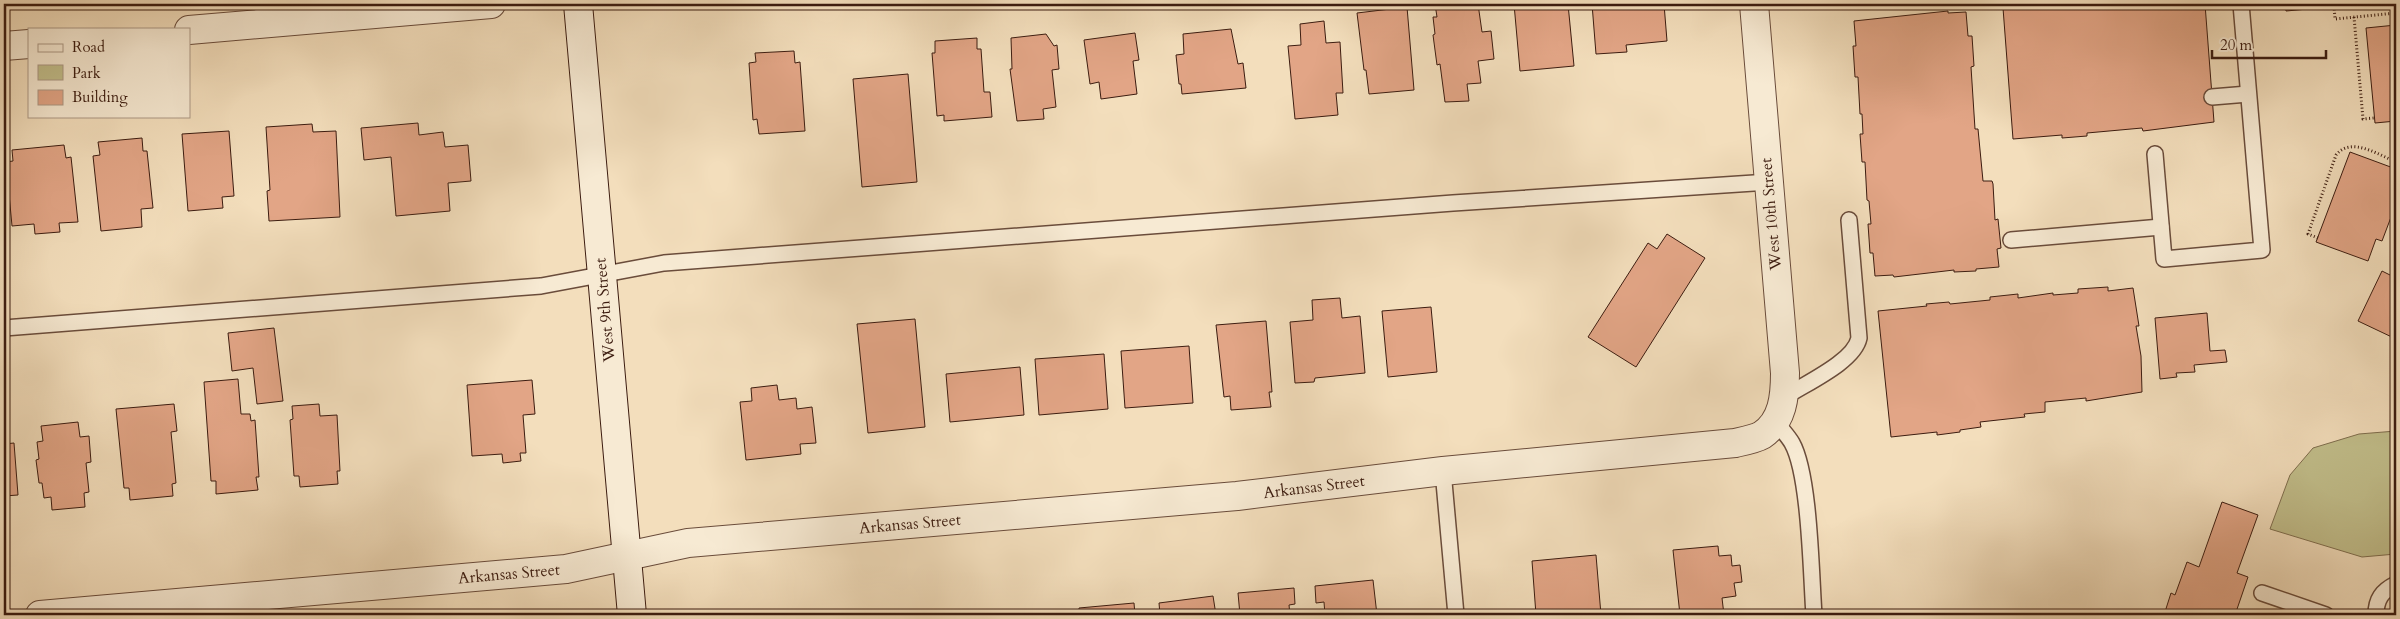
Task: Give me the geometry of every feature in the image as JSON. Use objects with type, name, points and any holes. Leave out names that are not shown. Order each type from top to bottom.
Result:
[{"type":"street","points":[[190,30],[491,4]]},
{"type":"street","name":"West 9th Street","points":[[578,4],[632,615]]},
{"type":"street","name":"West 10th Street","points":[[1754,4],[1786,374],[1785,397],[1776,422]]},
{"type":"street","points":[[4,46],[28,44]]},
{"type":"street","name":"Arkansas Street","points":[[40,615],[566,569],[688,543],[1238,496],[1443,471],[1735,443],[1761,436],[1776,422]]},
{"type":"lane","points":[[2155,154],[2164,259],[2262,250],[2241,4]]},
{"type":"lane","points":[[2212,97],[2248,94]]},
{"type":"lane","points":[[4,328],[541,286],[664,263],[1453,203],[1769,182]]},
{"type":"lane","points":[[1785,397],[1848,357],[1857,348],[1859,338],[1849,220]]},
{"type":"lane","points":[[2011,240],[2161,227]]},
{"type":"lane","points":[[1776,422],[1793,444],[1800,467],[1805,496],[1814,615]]},
{"type":"lane","points":[[1443,471],[1456,615]]},
{"type":"lane","points":[[2376,615],[2376,605],[2380,594],[2396,584]]},
{"type":"lane","points":[[2262,593],[2326,615]]},
{"type":"path","points":[[2334,6],[2335,19],[2396,13]]},
{"type":"path","points":[[2354,17],[2364,119],[2374,118]]},
{"type":"path","points":[[2318,238],[2308,234],[2336,155],[2341,149],[2348,146],[2356,146],[2396,162]]},
{"type":"path","points":[[2391,219],[2396,215]]},
{"type":"green space","points":[[2396,431],[2396,554],[2362,557],[2270,529],[2290,475],[2313,448],[2359,434]]},
{"type":"building","points":[[1435,4],[1478,4],[1482,32],[1491,31],[1494,59],[1478,61],[1481,83],[1467,84],[1469,101],[1445,102],[1440,64],[1437,65],[1433,35],[1435,34],[1433,17],[1437,17]]},
{"type":"building","points":[[1514,4],[1568,4],[1574,66],[1520,71]]},
{"type":"building","points":[[1592,4],[1664,4],[1667,41],[1626,45],[1627,52],[1596,54]]},
{"type":"building","points":[[2051,4],[2205,4],[2214,122],[2143,131],[2142,128],[2087,133],[2087,136],[2062,138],[2062,135],[2013,139],[2003,8]]},
{"type":"building","points":[[2285,4],[2362,4],[2286,11]]},
{"type":"building","points":[[1407,7],[1414,90],[1369,94],[1357,13]]},
{"type":"building","points":[[1948,11],[1948,13],[1966,12],[1968,36],[1972,36],[1974,66],[1971,67],[1975,129],[1978,129],[1983,181],[1992,181],[1993,184],[1995,220],[1998,219],[2001,248],[1997,249],[1999,267],[1976,269],[1976,271],[1954,272],[1954,270],[1894,277],[1893,275],[1875,276],[1873,253],[1870,253],[1868,224],[1871,224],[1869,201],[1867,200],[1865,162],[1862,162],[1860,134],[1863,134],[1862,114],[1860,114],[1858,77],[1855,77],[1853,46],[1856,46],[1854,21]]},
{"type":"building","points":[[1324,21],[1326,43],[1340,42],[1343,93],[1336,93],[1338,115],[1295,119],[1288,46],[1301,45],[1300,24]]},
{"type":"building","points":[[2396,25],[2396,121],[2375,123],[2366,28]]},
{"type":"building","points":[[1231,29],[1238,64],[1243,63],[1246,88],[1182,94],[1176,55],[1184,54],[1183,34]]},
{"type":"building","points":[[1135,33],[1139,60],[1133,61],[1137,94],[1101,99],[1099,82],[1090,84],[1084,40]]},
{"type":"building","points":[[1046,34],[1054,46],[1057,45],[1059,69],[1052,70],[1056,107],[1043,109],[1044,119],[1017,121],[1010,69],[1012,69],[1011,38]]},
{"type":"building","points":[[977,38],[977,49],[981,49],[984,92],[990,92],[992,117],[944,121],[944,115],[937,116],[932,53],[935,53],[935,41]]},
{"type":"building","points":[[794,51],[795,63],[800,62],[805,131],[759,134],[757,119],[753,120],[749,63],[756,62],[755,53]]},
{"type":"building","points":[[908,74],[917,182],[862,187],[853,79]]},
{"type":"building","points":[[418,123],[419,135],[443,132],[445,147],[468,145],[471,181],[448,183],[450,211],[396,216],[391,157],[364,160],[361,128]]},
{"type":"building","points":[[312,124],[313,132],[336,131],[340,217],[269,221],[267,191],[270,190],[266,127]]},
{"type":"building","points":[[229,131],[234,196],[222,197],[223,208],[188,211],[182,134]]},
{"type":"building","points":[[142,138],[143,151],[147,151],[153,208],[141,209],[142,227],[101,231],[93,156],[100,155],[98,142]]},
{"type":"building","points":[[64,145],[66,158],[71,157],[78,222],[59,223],[60,232],[35,234],[34,224],[12,226],[6,162],[13,161],[12,150]]},
{"type":"building","points":[[2350,152],[2396,169],[2396,184],[2392,195],[2396,196],[2396,204],[2382,241],[2376,239],[2368,261],[2316,242]]},
{"type":"building","points":[[1667,234],[1705,258],[1636,367],[1588,337],[1648,243],[1657,249]]},
{"type":"building","points":[[2382,271],[2396,278],[2396,339],[2358,321]]},
{"type":"building","points":[[2108,287],[2108,291],[2133,288],[2139,326],[2136,326],[2141,356],[2142,392],[2086,401],[2086,398],[2045,402],[2045,412],[2024,414],[2025,417],[1980,422],[1981,427],[1960,430],[1960,432],[1937,435],[1937,432],[1891,437],[1878,311],[1927,306],[1926,304],[1990,300],[1990,297],[2018,294],[2018,298],[2053,293],[2053,295],[2078,293],[2078,289]]},
{"type":"building","points":[[1340,298],[1342,318],[1360,316],[1365,373],[1315,378],[1314,382],[1295,383],[1290,322],[1313,320],[1312,300]]},
{"type":"building","points":[[1431,307],[1437,372],[1388,377],[1382,311]]},
{"type":"building","points":[[2207,313],[2210,351],[2225,350],[2227,362],[2194,365],[2195,372],[2176,373],[2177,377],[2160,379],[2155,318]]},
{"type":"building","points":[[915,319],[925,427],[868,433],[857,324]]},
{"type":"building","points":[[1266,321],[1272,392],[1269,392],[1271,407],[1231,410],[1230,396],[1224,397],[1216,325]]},
{"type":"building","points":[[274,328],[283,401],[257,404],[253,368],[232,371],[228,333]]},
{"type":"building","points":[[1189,346],[1193,403],[1125,408],[1121,351]]},
{"type":"building","points":[[1104,354],[1108,409],[1039,415],[1035,359]]},
{"type":"building","points":[[1020,367],[1024,415],[950,422],[946,374]]},
{"type":"building","points":[[238,379],[241,414],[250,414],[251,421],[255,420],[259,477],[256,477],[258,490],[216,494],[216,481],[211,481],[204,382]]},
{"type":"building","points":[[532,380],[535,414],[523,415],[526,453],[520,453],[521,461],[503,463],[502,454],[472,456],[467,385]]},
{"type":"building","points":[[777,385],[779,400],[796,398],[797,409],[812,407],[816,443],[800,444],[801,454],[746,460],[740,402],[752,401],[751,388]]},
{"type":"building","points":[[174,404],[177,431],[171,432],[176,483],[172,484],[173,496],[130,500],[129,488],[124,488],[116,409]]},
{"type":"building","points":[[319,404],[320,416],[337,415],[340,471],[337,471],[338,484],[300,487],[299,476],[294,476],[290,420],[293,419],[292,406]]},
{"type":"building","points":[[78,422],[80,437],[89,436],[91,462],[86,463],[89,492],[84,493],[85,507],[52,510],[51,497],[44,498],[42,483],[39,483],[36,460],[39,459],[37,442],[43,441],[41,426]]},
{"type":"building","points":[[14,443],[18,495],[4,496],[4,444]]},
{"type":"building","points":[[2222,502],[2258,515],[2237,573],[2248,577],[2235,615],[2164,615],[2171,593],[2175,595],[2187,562],[2199,567]]},
{"type":"building","points":[[1718,546],[1719,556],[1731,555],[1732,566],[1740,565],[1742,582],[1734,583],[1736,596],[1722,598],[1724,615],[1680,615],[1673,550]]},
{"type":"building","points":[[1596,555],[1601,615],[1536,615],[1532,561]]},
{"type":"building","points":[[1373,580],[1377,615],[1325,615],[1324,602],[1316,603],[1315,586]]},
{"type":"building","points":[[1294,588],[1295,604],[1289,605],[1290,615],[1240,615],[1238,593]]},
{"type":"building","points":[[1213,596],[1216,615],[1160,615],[1159,603]]},
{"type":"building","points":[[1134,603],[1135,615],[1079,615],[1079,608]]}]
